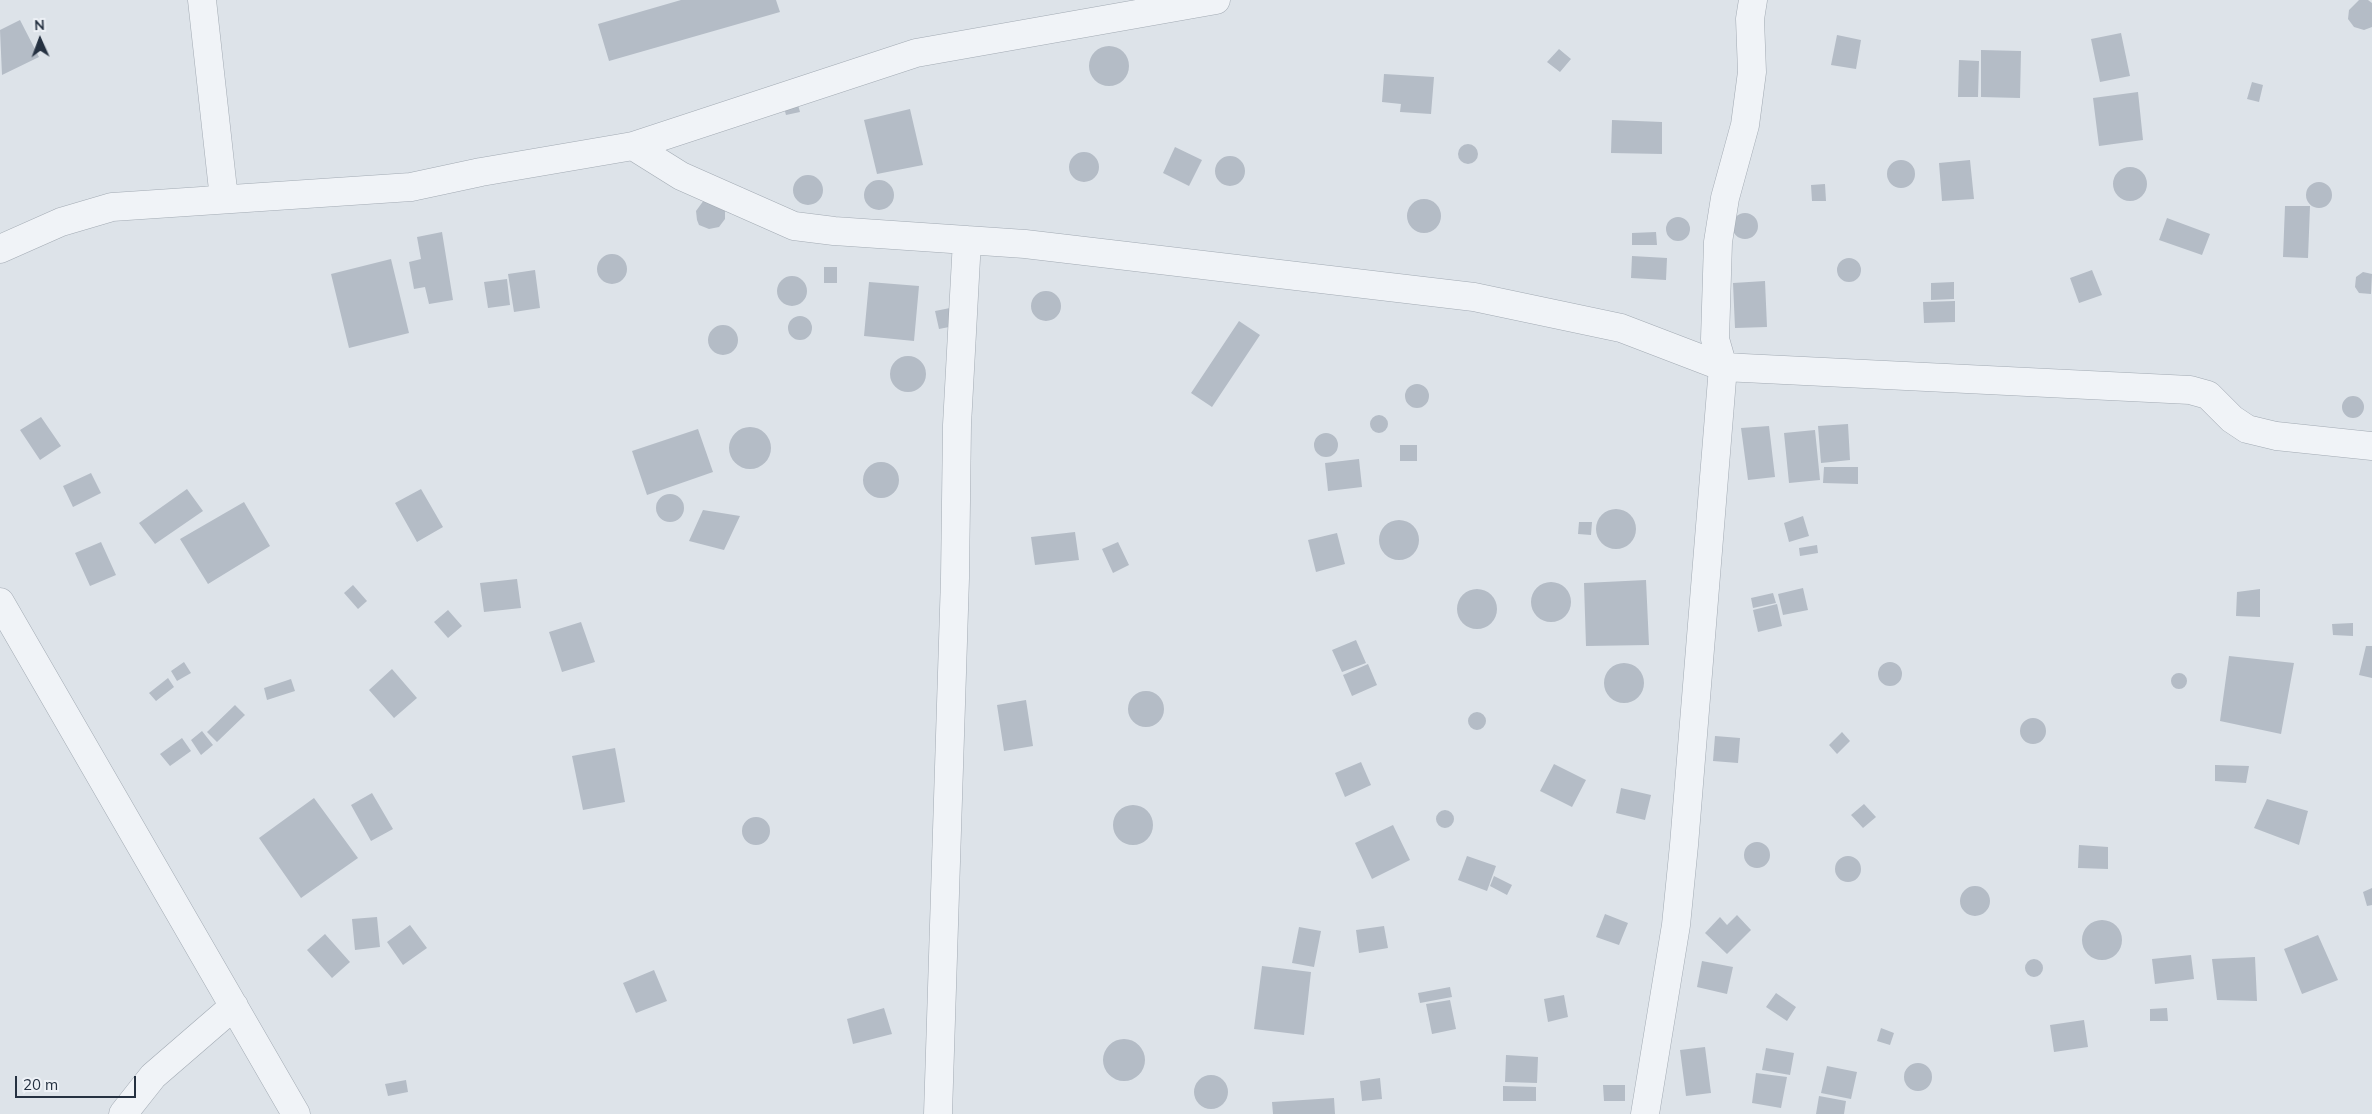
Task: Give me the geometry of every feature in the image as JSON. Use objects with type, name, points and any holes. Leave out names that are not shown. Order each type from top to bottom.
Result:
[{"type":"street","points":[[202,0],[224,199]]},
{"type":"street","points":[[0,249],[61,222],[112,207],[411,186],[633,146],[916,53],[1216,0]]},
{"type":"street","points":[[1645,1114],[1676,925],[1723,367],[1715,339],[1718,242],[1725,198],[1745,125],[1752,72],[1750,19],[1753,0]]},
{"type":"street","points":[[633,146],[681,176],[794,226],[834,231],[1025,244],[1474,297],[1621,328],[1723,367],[2190,390],[2208,395],[2232,419],[2247,429],[2276,436],[2372,446]]},
{"type":"street","points":[[938,1114],[957,425],[967,240]]},
{"type":"street","points":[[0,602],[296,1114]]},
{"type":"street","points":[[123,1114],[153,1076],[234,1006]]},
{"type":"building","points":[[681,0],[776,0],[780,12],[609,61],[598,24]]},
{"type":"building","points":[[2359,0],[2368,0],[2372,3],[2372,27],[2364,30],[2354,27],[2348,19],[2349,10]]},
{"type":"building","points":[[20,20],[39,57],[2,75],[0,30]]},
{"type":"building","points":[[2121,33],[2130,76],[2100,82],[2091,39]]},
{"type":"building","points":[[1837,35],[1861,40],[1856,69],[1831,65]]},
{"type":"building","points":[[1109,46],[1123,52],[1129,66],[1123,80],[1109,86],[1095,80],[1089,66],[1095,52]]},
{"type":"building","points":[[1559,49],[1571,59],[1560,72],[1547,62]]},
{"type":"building","points":[[1981,50],[2021,51],[2020,98],[1981,97]]},
{"type":"building","points":[[1959,60],[1979,61],[1978,97],[1958,97]]},
{"type":"building","points":[[1384,74],[1434,77],[1431,114],[1400,112],[1401,104],[1382,102]]},
{"type":"building","points":[[2252,82],[2263,85],[2259,102],[2247,99]]},
{"type":"building","points":[[2138,92],[2143,140],[2099,146],[2093,98]]},
{"type":"building","points":[[797,101],[800,112],[786,115],[783,104]]},
{"type":"building","points":[[910,109],[923,165],[877,174],[864,120]]},
{"type":"building","points":[[1612,120],[1662,122],[1662,154],[1611,153]]},
{"type":"building","points":[[1468,144],[1475,147],[1478,154],[1475,161],[1468,164],[1461,161],[1458,154],[1461,147]]},
{"type":"building","points":[[1175,147],[1202,160],[1189,186],[1163,173]]},
{"type":"building","points":[[1084,152],[1095,156],[1099,167],[1095,178],[1084,182],[1073,178],[1069,167],[1073,156]]},
{"type":"building","points":[[1230,156],[1241,160],[1245,171],[1241,182],[1230,186],[1219,182],[1215,171],[1219,160]]},
{"type":"building","points":[[1901,160],[1911,164],[1915,174],[1911,184],[1901,188],[1891,184],[1887,174],[1891,164]]},
{"type":"building","points":[[1970,160],[1974,199],[1942,201],[1939,163]]},
{"type":"building","points":[[2130,167],[2142,172],[2147,184],[2142,196],[2130,201],[2118,196],[2113,184],[2118,172]]},
{"type":"building","points":[[808,175],[819,179],[823,190],[819,201],[808,205],[797,201],[793,190],[797,179]]},
{"type":"building","points":[[879,180],[890,184],[894,195],[890,206],[879,210],[868,206],[864,195],[868,184]]},
{"type":"building","points":[[2319,182],[2328,186],[2332,195],[2328,204],[2319,208],[2310,204],[2306,195],[2310,186]]},
{"type":"building","points":[[1825,184],[1826,201],[1812,201],[1811,185]]},
{"type":"building","points":[[1424,199],[1436,204],[1441,216],[1436,228],[1424,233],[1412,228],[1407,216],[1412,204]]},
{"type":"building","points":[[704,200],[725,208],[725,219],[719,227],[709,229],[699,225],[696,211]]},
{"type":"building","points":[[2285,206],[2310,206],[2308,258],[2283,257]]},
{"type":"building","points":[[1745,213],[1754,217],[1758,226],[1754,235],[1745,239],[1736,235],[1732,226],[1736,217]]},
{"type":"building","points":[[1678,217],[1683,218],[1689,224],[1689,234],[1683,240],[1678,241],[1673,240],[1667,234],[1666,229],[1667,224],[1673,218]]},
{"type":"building","points":[[2167,218],[2210,234],[2202,255],[2159,240]]},
{"type":"building","points":[[442,232],[453,300],[429,304],[425,287],[414,289],[409,262],[421,259],[417,237]]},
{"type":"building","points":[[1656,232],[1657,245],[1632,245],[1632,233]]},
{"type":"building","points":[[612,254],[623,258],[627,269],[623,280],[612,284],[601,280],[597,269],[601,258]]},
{"type":"building","points":[[1632,256],[1667,258],[1666,280],[1631,278]]},
{"type":"building","points":[[1849,258],[1854,259],[1860,265],[1860,275],[1854,281],[1849,282],[1844,281],[1838,275],[1837,270],[1838,265],[1844,259]]},
{"type":"building","points":[[391,259],[409,333],[349,348],[331,274]]},
{"type":"building","points":[[824,267],[837,267],[837,283],[824,283]]},
{"type":"building","points":[[535,270],[540,308],[514,312],[508,274]]},
{"type":"building","points":[[2092,270],[2102,295],[2079,303],[2070,278]]},
{"type":"building","points":[[2363,272],[2372,274],[2371,294],[2359,293],[2355,287],[2356,277]]},
{"type":"building","points":[[792,276],[803,280],[807,291],[803,302],[792,306],[781,302],[777,291],[781,280]]},
{"type":"building","points":[[507,279],[510,305],[488,308],[484,282]]},
{"type":"building","points":[[1765,281],[1767,327],[1735,328],[1733,283]]},
{"type":"building","points":[[869,282],[919,286],[914,341],[864,336]]},
{"type":"building","points":[[1954,282],[1954,299],[1931,300],[1931,283]]},
{"type":"building","points":[[1046,291],[1057,295],[1061,306],[1057,317],[1046,321],[1035,317],[1031,306],[1035,295]]},
{"type":"building","points":[[1955,301],[1955,322],[1924,323],[1923,302]]},
{"type":"building","points":[[950,308],[954,326],[939,329],[935,311]]},
{"type":"building","points":[[795,316],[805,316],[812,323],[812,333],[805,340],[795,340],[788,333],[788,323]]},
{"type":"building","points":[[1239,321],[1260,335],[1212,407],[1191,393]]},
{"type":"building","points":[[723,325],[734,329],[738,340],[734,351],[723,355],[712,351],[708,340],[712,329]]},
{"type":"building","points":[[908,356],[915,357],[921,361],[925,367],[925,381],[921,387],[915,391],[908,392],[901,391],[895,387],[891,381],[890,374],[891,367],[895,361],[901,357]]},
{"type":"building","points":[[1417,384],[1426,387],[1429,396],[1426,405],[1417,408],[1408,405],[1405,396],[1408,387]]},
{"type":"building","points":[[2353,396],[2361,399],[2364,407],[2361,415],[2353,418],[2345,415],[2342,407],[2345,399]]},
{"type":"building","points":[[1375,415],[1383,415],[1388,420],[1386,431],[1375,433],[1370,428],[1370,420]]},
{"type":"building","points":[[41,417],[61,446],[40,460],[20,430]]},
{"type":"building","points":[[1848,424],[1850,460],[1821,463],[1818,426]]},
{"type":"building","points":[[1769,426],[1775,477],[1748,480],[1741,428]]},
{"type":"building","points":[[754,427],[762,430],[768,436],[771,448],[768,460],[762,466],[746,469],[738,466],[732,460],[729,444],[732,436],[738,430]]},
{"type":"building","points":[[698,429],[713,472],[647,495],[632,451]]},
{"type":"building","points":[[1815,430],[1820,480],[1789,483],[1784,433]]},
{"type":"building","points":[[1326,433],[1331,434],[1337,440],[1337,450],[1331,456],[1326,457],[1321,456],[1315,450],[1314,445],[1315,440],[1321,434]]},
{"type":"building","points":[[1400,445],[1417,445],[1417,461],[1400,461]]},
{"type":"building","points":[[1359,459],[1362,487],[1328,491],[1325,463]]},
{"type":"building","points":[[881,462],[888,463],[894,467],[898,473],[898,487],[894,493],[888,497],[881,498],[874,497],[868,493],[864,487],[863,480],[864,473],[868,467],[874,463]]},
{"type":"building","points":[[1824,467],[1858,467],[1858,484],[1823,483]]},
{"type":"building","points":[[91,473],[101,493],[73,507],[63,486]]},
{"type":"building","points":[[187,489],[203,511],[155,544],[139,523]]},
{"type":"building","points":[[421,489],[443,527],[417,542],[395,503]]},
{"type":"building","points":[[670,494],[680,498],[684,508],[680,518],[670,522],[660,518],[656,508],[660,498]]},
{"type":"building","points":[[244,502],[270,546],[208,584],[180,539]]},
{"type":"building","points":[[1620,509],[1627,512],[1633,518],[1636,529],[1635,537],[1627,546],[1620,549],[1612,549],[1605,546],[1597,537],[1596,525],[1599,518],[1608,510]]},
{"type":"building","points":[[703,510],[740,516],[724,550],[689,541]]},
{"type":"building","points":[[1803,516],[1809,536],[1789,542],[1784,523]]},
{"type":"building","points":[[1403,520],[1410,523],[1416,529],[1419,540],[1418,548],[1410,557],[1403,560],[1395,560],[1388,557],[1380,548],[1379,536],[1382,529],[1391,521]]},
{"type":"building","points":[[1579,522],[1592,522],[1591,535],[1578,534]]},
{"type":"building","points":[[1075,532],[1079,560],[1035,565],[1031,537]]},
{"type":"building","points":[[1337,533],[1345,564],[1316,572],[1308,540]]},
{"type":"building","points":[[101,542],[116,575],[90,586],[75,553]]},
{"type":"building","points":[[1118,542],[1129,565],[1113,573],[1102,549]]},
{"type":"building","points":[[1817,545],[1818,553],[1800,556],[1799,548]]},
{"type":"building","points":[[517,579],[521,608],[484,612],[480,583]]},
{"type":"building","points":[[1646,580],[1649,645],[1586,646],[1584,583]]},
{"type":"building","points":[[1555,582],[1562,585],[1568,591],[1571,602],[1570,610],[1562,619],[1555,622],[1547,622],[1540,619],[1532,610],[1531,598],[1534,591],[1543,583]]},
{"type":"building","points":[[353,585],[367,601],[358,609],[344,593]]},
{"type":"building","points":[[1803,588],[1808,610],[1783,615],[1778,594]]},
{"type":"building","points":[[1481,589],[1488,592],[1494,598],[1497,609],[1496,617],[1488,626],[1481,629],[1473,629],[1466,626],[1458,617],[1457,605],[1460,598],[1469,590]]},
{"type":"building","points":[[2260,589],[2260,617],[2236,616],[2237,592]]},
{"type":"building","points":[[1773,593],[1776,603],[1753,608],[1751,598]]},
{"type":"building","points":[[1777,604],[1782,626],[1758,632],[1753,610]]},
{"type":"building","points":[[448,610],[462,626],[448,638],[434,622]]},
{"type":"building","points":[[581,622],[595,662],[562,672],[549,632]]},
{"type":"building","points":[[2353,623],[2353,636],[2333,635],[2332,624]]},
{"type":"building","points":[[1356,640],[1366,663],[1342,672],[1332,650]]},
{"type":"building","points":[[2366,646],[2372,646],[2372,678],[2359,675]]},
{"type":"building","points":[[2229,656],[2294,663],[2281,734],[2220,721]]},
{"type":"building","points":[[184,662],[191,673],[177,681],[171,671]]},
{"type":"building","points":[[1890,662],[1899,665],[1902,674],[1899,683],[1890,686],[1881,683],[1878,674],[1881,665]]},
{"type":"building","points":[[1628,663],[1635,666],[1641,672],[1644,683],[1643,691],[1635,700],[1628,703],[1620,703],[1613,700],[1605,691],[1604,679],[1607,672],[1616,664]]},
{"type":"building","points":[[1368,664],[1377,685],[1352,696],[1343,675]]},
{"type":"building","points":[[392,669],[417,698],[394,718],[369,690]]},
{"type":"building","points":[[2179,673],[2185,675],[2187,681],[2185,687],[2179,689],[2173,687],[2171,681],[2173,675]]},
{"type":"building","points":[[168,678],[174,687],[156,701],[149,693]]},
{"type":"building","points":[[291,679],[295,691],[267,700],[264,688]]},
{"type":"building","points":[[1146,691],[1159,696],[1164,709],[1159,722],[1146,727],[1133,722],[1128,709],[1133,696]]},
{"type":"building","points":[[1026,700],[1033,746],[1004,751],[997,705]]},
{"type":"building","points":[[235,705],[245,715],[217,742],[207,732]]},
{"type":"building","points":[[1477,712],[1483,715],[1486,721],[1483,727],[1477,730],[1471,727],[1468,721],[1471,715]]},
{"type":"building","points":[[2033,718],[2042,722],[2046,731],[2042,740],[2033,744],[2024,740],[2020,731],[2024,722]]},
{"type":"building","points":[[202,731],[213,745],[201,755],[191,740]]},
{"type":"building","points":[[1842,732],[1850,741],[1837,754],[1829,745]]},
{"type":"building","points":[[1715,736],[1740,738],[1738,763],[1713,761]]},
{"type":"building","points":[[182,738],[191,751],[170,766],[160,754]]},
{"type":"building","points":[[615,748],[625,802],[583,810],[572,756]]},
{"type":"building","points":[[1361,762],[1371,785],[1345,797],[1335,773]]},
{"type":"building","points":[[1554,764],[1586,780],[1572,807],[1540,791]]},
{"type":"building","points":[[2215,765],[2249,766],[2246,783],[2215,781]]},
{"type":"building","points":[[1621,788],[1651,795],[1645,820],[1616,813]]},
{"type":"building","points":[[372,793],[393,829],[371,841],[351,805]]},
{"type":"building","points":[[314,798],[358,858],[301,898],[259,838]]},
{"type":"building","points":[[2267,799],[2308,811],[2299,845],[2254,828]]},
{"type":"building","points":[[1864,804],[1876,817],[1863,828],[1851,815]]},
{"type":"building","points":[[1137,805],[1144,808],[1150,814],[1153,825],[1152,833],[1144,842],[1137,845],[1129,845],[1122,842],[1114,833],[1113,821],[1116,814],[1125,806]]},
{"type":"building","points":[[1445,810],[1451,813],[1454,819],[1451,825],[1445,828],[1439,825],[1436,819],[1439,813]]},
{"type":"building","points":[[756,817],[766,821],[770,831],[766,841],[756,845],[746,841],[742,831],[746,821]]},
{"type":"building","points":[[1393,825],[1410,860],[1372,879],[1355,843]]},
{"type":"building","points":[[1757,842],[1766,846],[1770,855],[1766,864],[1757,868],[1748,864],[1744,855],[1748,846]]},
{"type":"building","points":[[2079,845],[2108,847],[2108,869],[2078,868]]},
{"type":"building","points":[[1467,856],[1496,866],[1487,891],[1458,880]]},
{"type":"building","points":[[1848,856],[1857,860],[1861,869],[1857,878],[1848,882],[1839,878],[1835,869],[1839,860]]},
{"type":"building","points":[[1494,876],[1512,885],[1507,895],[1490,886]]},
{"type":"building","points":[[1975,886],[1986,890],[1990,901],[1986,912],[1975,916],[1964,912],[1960,901],[1964,890]]},
{"type":"building","points":[[2372,888],[2372,905],[2367,906],[2363,892]]},
{"type":"building","points":[[1605,914],[1628,923],[1619,945],[1596,937]]},
{"type":"building","points":[[1737,915],[1751,930],[1727,954],[1705,933],[1720,917],[1727,925]]},
{"type":"building","points":[[377,917],[380,947],[355,950],[352,919]]},
{"type":"building","points":[[2106,920],[2113,923],[2119,929],[2122,940],[2121,948],[2113,957],[2106,960],[2098,960],[2091,957],[2083,948],[2082,936],[2085,929],[2094,921]]},
{"type":"building","points":[[410,925],[427,948],[403,965],[387,942]]},
{"type":"building","points":[[1384,926],[1388,948],[1359,953],[1356,930]]},
{"type":"building","points":[[1299,927],[1321,931],[1314,967],[1292,963]]},
{"type":"building","points":[[325,934],[350,962],[332,978],[307,950]]},
{"type":"building","points":[[2318,935],[2338,980],[2302,994],[2284,949]]},
{"type":"building","points":[[2191,955],[2194,979],[2155,984],[2152,959]]},
{"type":"building","points":[[2255,957],[2257,1001],[2217,1000],[2212,959]]},
{"type":"building","points":[[2034,959],[2040,962],[2043,968],[2040,974],[2034,977],[2028,974],[2025,968],[2028,962]]},
{"type":"building","points":[[1702,961],[1733,967],[1727,994],[1697,987]]},
{"type":"building","points":[[1262,966],[1311,972],[1304,1035],[1254,1029]]},
{"type":"building","points":[[654,970],[667,1001],[636,1013],[623,983]]},
{"type":"building","points":[[1450,987],[1452,997],[1420,1003],[1418,993]]},
{"type":"building","points":[[1776,993],[1796,1007],[1787,1021],[1766,1007]]},
{"type":"building","points":[[1564,995],[1568,1017],[1548,1022],[1544,999]]},
{"type":"building","points":[[1450,1000],[1456,1029],[1432,1034],[1426,1004]]},
{"type":"building","points":[[884,1008],[892,1034],[853,1044],[847,1019]]},
{"type":"building","points":[[2167,1008],[2168,1021],[2150,1021],[2150,1009]]},
{"type":"building","points":[[2084,1020],[2088,1047],[2054,1052],[2050,1025]]},
{"type":"building","points":[[1881,1028],[1894,1033],[1890,1045],[1877,1041]]},
{"type":"building","points":[[1128,1039],[1136,1042],[1142,1048],[1145,1060],[1142,1072],[1136,1078],[1120,1081],[1112,1078],[1106,1072],[1103,1056],[1106,1048],[1112,1042]]},
{"type":"building","points":[[1705,1047],[1711,1093],[1686,1096],[1680,1050]]},
{"type":"building","points":[[1766,1048],[1794,1053],[1790,1075],[1762,1070]]},
{"type":"building","points":[[1506,1055],[1538,1057],[1537,1083],[1505,1082]]},
{"type":"building","points":[[1918,1063],[1928,1067],[1932,1077],[1928,1087],[1918,1091],[1908,1087],[1904,1077],[1908,1067]]},
{"type":"building","points":[[1827,1066],[1857,1072],[1851,1099],[1821,1093]]},
{"type":"building","points":[[1756,1073],[1787,1077],[1781,1108],[1752,1103]]},
{"type":"building","points":[[1211,1075],[1223,1080],[1228,1092],[1223,1104],[1211,1109],[1199,1104],[1194,1092],[1199,1080]]},
{"type":"building","points":[[1380,1078],[1382,1099],[1362,1101],[1360,1081]]},
{"type":"building","points":[[406,1080],[408,1092],[388,1096],[385,1084]]},
{"type":"building","points":[[1603,1085],[1625,1085],[1625,1101],[1604,1101]]},
{"type":"building","points":[[1503,1086],[1536,1087],[1536,1101],[1503,1101]]},
{"type":"building","points":[[1819,1096],[1846,1101],[1844,1114],[1816,1114]]},
{"type":"building","points":[[1334,1098],[1335,1114],[1273,1114],[1272,1102]]}]
